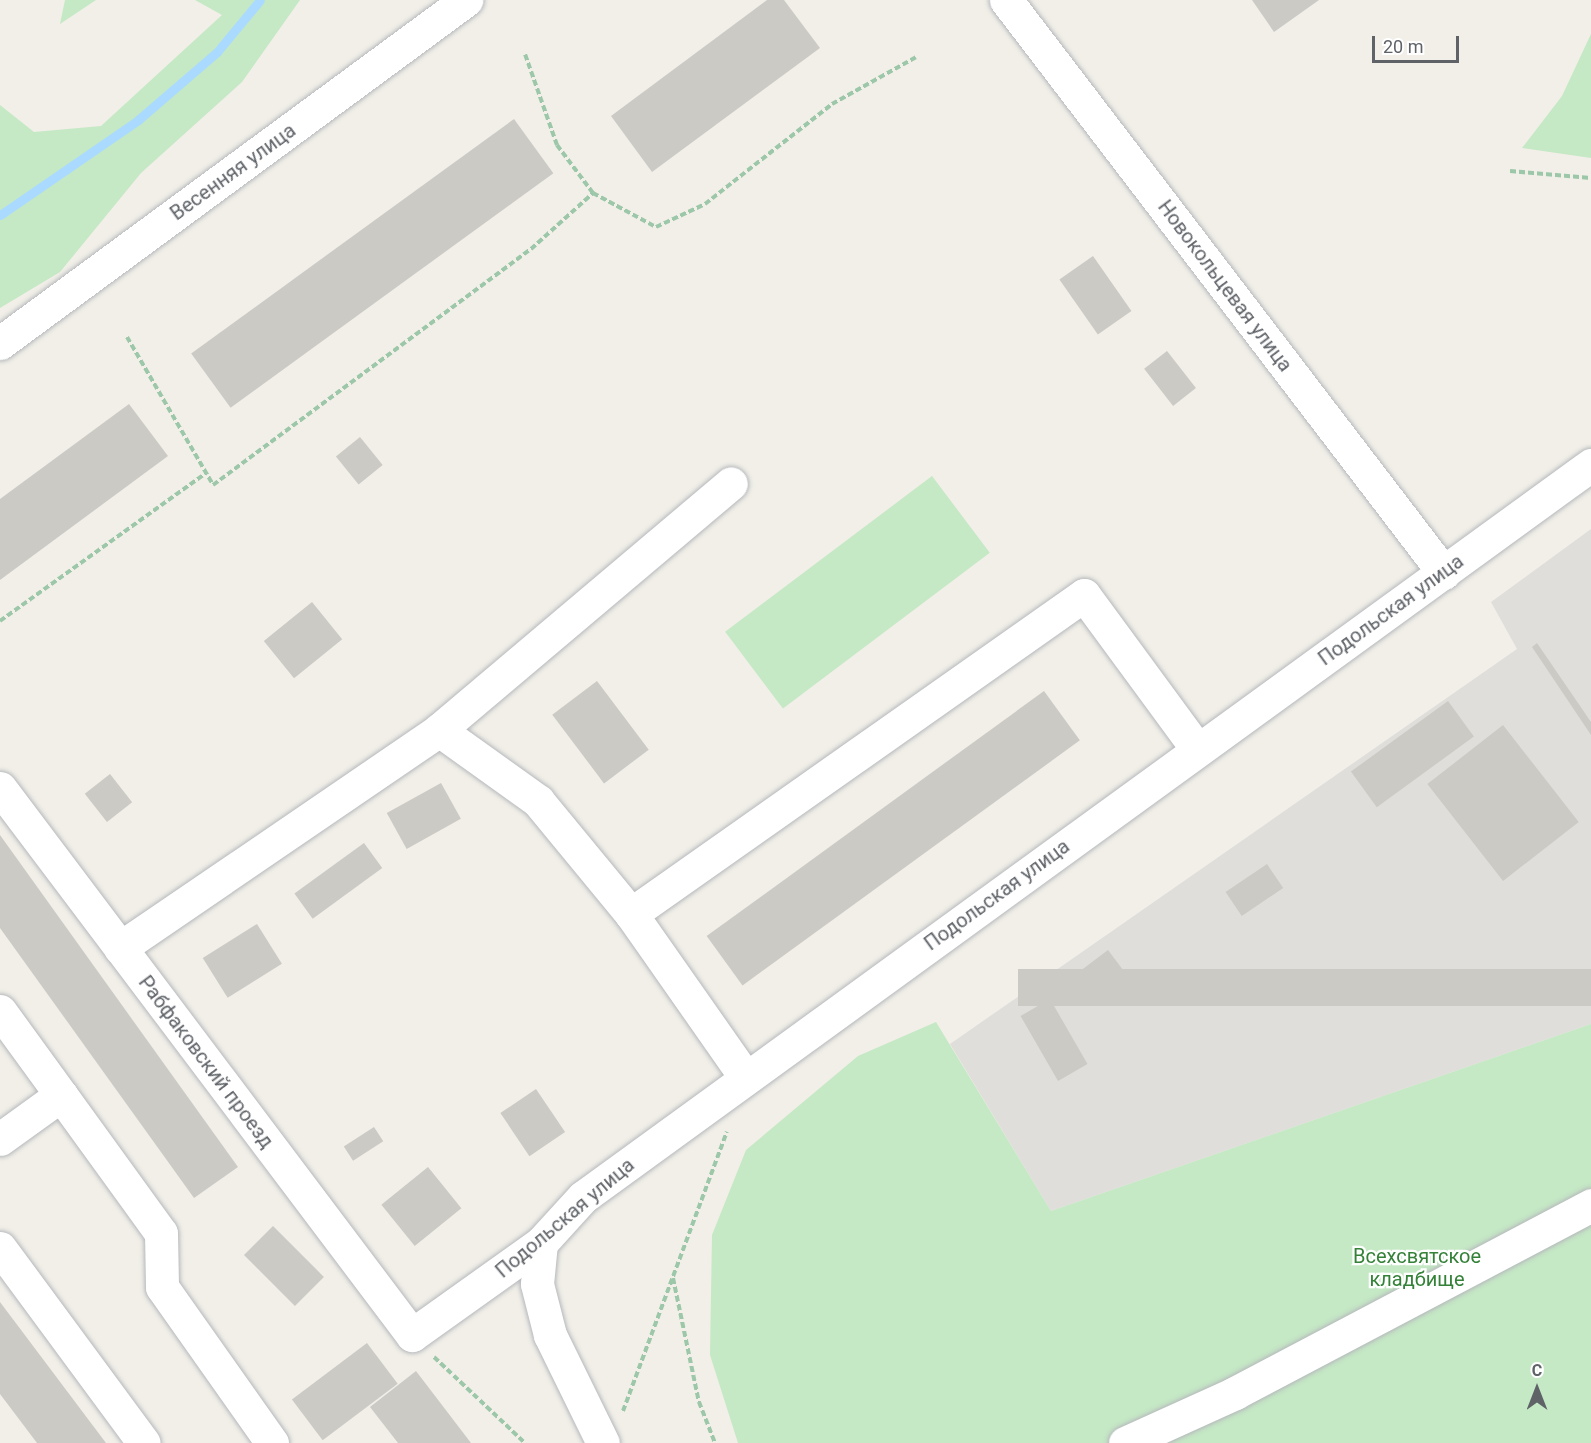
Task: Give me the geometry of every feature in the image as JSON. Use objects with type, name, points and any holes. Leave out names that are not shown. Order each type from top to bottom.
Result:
[{"type":"street","name":"Весенняя улица","points":[[0,343],[466,0]]},
{"type":"street","name":"Новокольцевая улица","points":[[1006,0],[1444,573]]},
{"type":"street","name":"Подольская улица","points":[[412,1335],[541,1243],[583,1197],[1591,465]]},
{"type":"street","points":[[120,948],[439,730],[731,483]]},
{"type":"street","points":[[631,914],[1084,595],[1197,749]]},
{"type":"street","points":[[439,730],[538,801],[631,914],[746,1078]]},
{"type":"street","name":"Рабфаковский проезд","points":[[0,788],[412,1335]]},
{"type":"street","points":[[0,1011],[161,1233],[162,1287],[272,1443]]},
{"type":"street","points":[[0,1139],[61,1095]]},
{"type":"street","points":[[1125,1443],[1235,1393],[1591,1205]]},
{"type":"street","points":[[541,1243],[537,1284],[550,1335],[611,1432]]},
{"type":"street","points":[[0,1248],[144,1443]]},
{"type":"path","points":[[525,54],[557,145],[593,193],[656,227],[705,204],[832,104],[916,57]]},
{"type":"path","points":[[1510,171],[1591,178]]},
{"type":"path","points":[[127,338],[213,485],[531,249],[593,193]]},
{"type":"path","points":[[0,621],[206,473]]},
{"type":"path","points":[[611,1432],[673,1276],[730,1122]]},
{"type":"path","points":[[673,1276],[699,1402],[715,1443]]},
{"type":"path","points":[[412,1335],[525,1443]]},
{"type":"shaded area","points":[[1591,529],[1591,1024],[1051,1211],[950,1044],[1517,649],[1491,602]]},
{"type":"green space","points":[[65,0],[96,0],[60,24]]},
{"type":"green space","points":[[195,0],[300,0],[242,82],[141,173],[60,272],[0,308],[0,105],[34,132],[101,126],[222,15]]},
{"type":"green space","points":[[1591,34],[1591,158],[1522,148],[1562,96]]},
{"type":"green space","points":[[932,476],[990,553],[783,709],[725,632]]},
{"type":"green space","name":"Всехсвятское кладбище","points":[[936,1022],[1051,1211],[1591,1024],[1591,1443],[738,1443],[710,1355],[712,1235],[746,1150],[858,1056]]},
{"type":"building","points":[[767,0],[784,0],[820,48],[652,172],[611,116]]},
{"type":"building","points":[[1252,0],[1319,0],[1274,32]]},
{"type":"building","points":[[514,119],[553,173],[231,408],[191,354]]},
{"type":"building","points":[[1093,256],[1131,311],[1098,334],[1059,280]]},
{"type":"building","points":[[1167,351],[1196,388],[1173,406],[1144,369]]},
{"type":"building","points":[[129,404],[168,456],[0,580],[0,499]]},
{"type":"building","points":[[360,437],[383,465],[359,484],[336,457]]},
{"type":"building","points":[[312,602],[342,639],[294,678],[264,641]]},
{"type":"building","points":[[1537,643],[1591,722],[1591,735],[1532,647]]},
{"type":"building","points":[[597,681],[649,750],[604,783],[552,715]]},
{"type":"building","points":[[1044,691],[1080,740],[742,985],[707,936]]},
{"type":"building","points":[[1448,701],[1474,737],[1377,807],[1351,772]]},
{"type":"building","points":[[1503,725],[1579,822],[1503,881],[1427,784]]},
{"type":"building","points":[[110,774],[132,802],[107,822],[85,794]]},
{"type":"building","points":[[441,783],[461,819],[407,849],[387,813]]},
{"type":"building","points":[[0,835],[238,1167],[194,1198],[0,928]]},
{"type":"building","points":[[364,843],[382,868],[313,919],[294,894]]},
{"type":"building","points":[[1267,864],[1283,888],[1242,916],[1226,892]]},
{"type":"building","points":[[257,924],[282,964],[228,998],[203,958]]},
{"type":"building","points":[[1108,950],[1123,970],[1077,1005],[1062,985]]},
{"type":"building","points":[[1018,969],[1591,969],[1591,1006],[1018,1006]]},
{"type":"building","points":[[1050,999],[1088,1064],[1058,1081],[1021,1016]]},
{"type":"building","points":[[536,1089],[565,1132],[529,1156],[500,1113]]},
{"type":"building","points":[[374,1127],[383,1141],[353,1161],[344,1147]]},
{"type":"building","points":[[428,1167],[461,1208],[415,1246],[381,1205]]},
{"type":"building","points":[[273,1226],[324,1277],[295,1306],[244,1255]]},
{"type":"building","points":[[0,1302],[106,1443],[37,1443],[0,1394]]},
{"type":"building","points":[[367,1343],[398,1384],[323,1440],[292,1400]]},
{"type":"building","points":[[416,1371],[471,1443],[398,1443],[370,1407]]},
{"type":"waterway","points":[[0,215],[138,120],[217,52],[260,0]]}]
